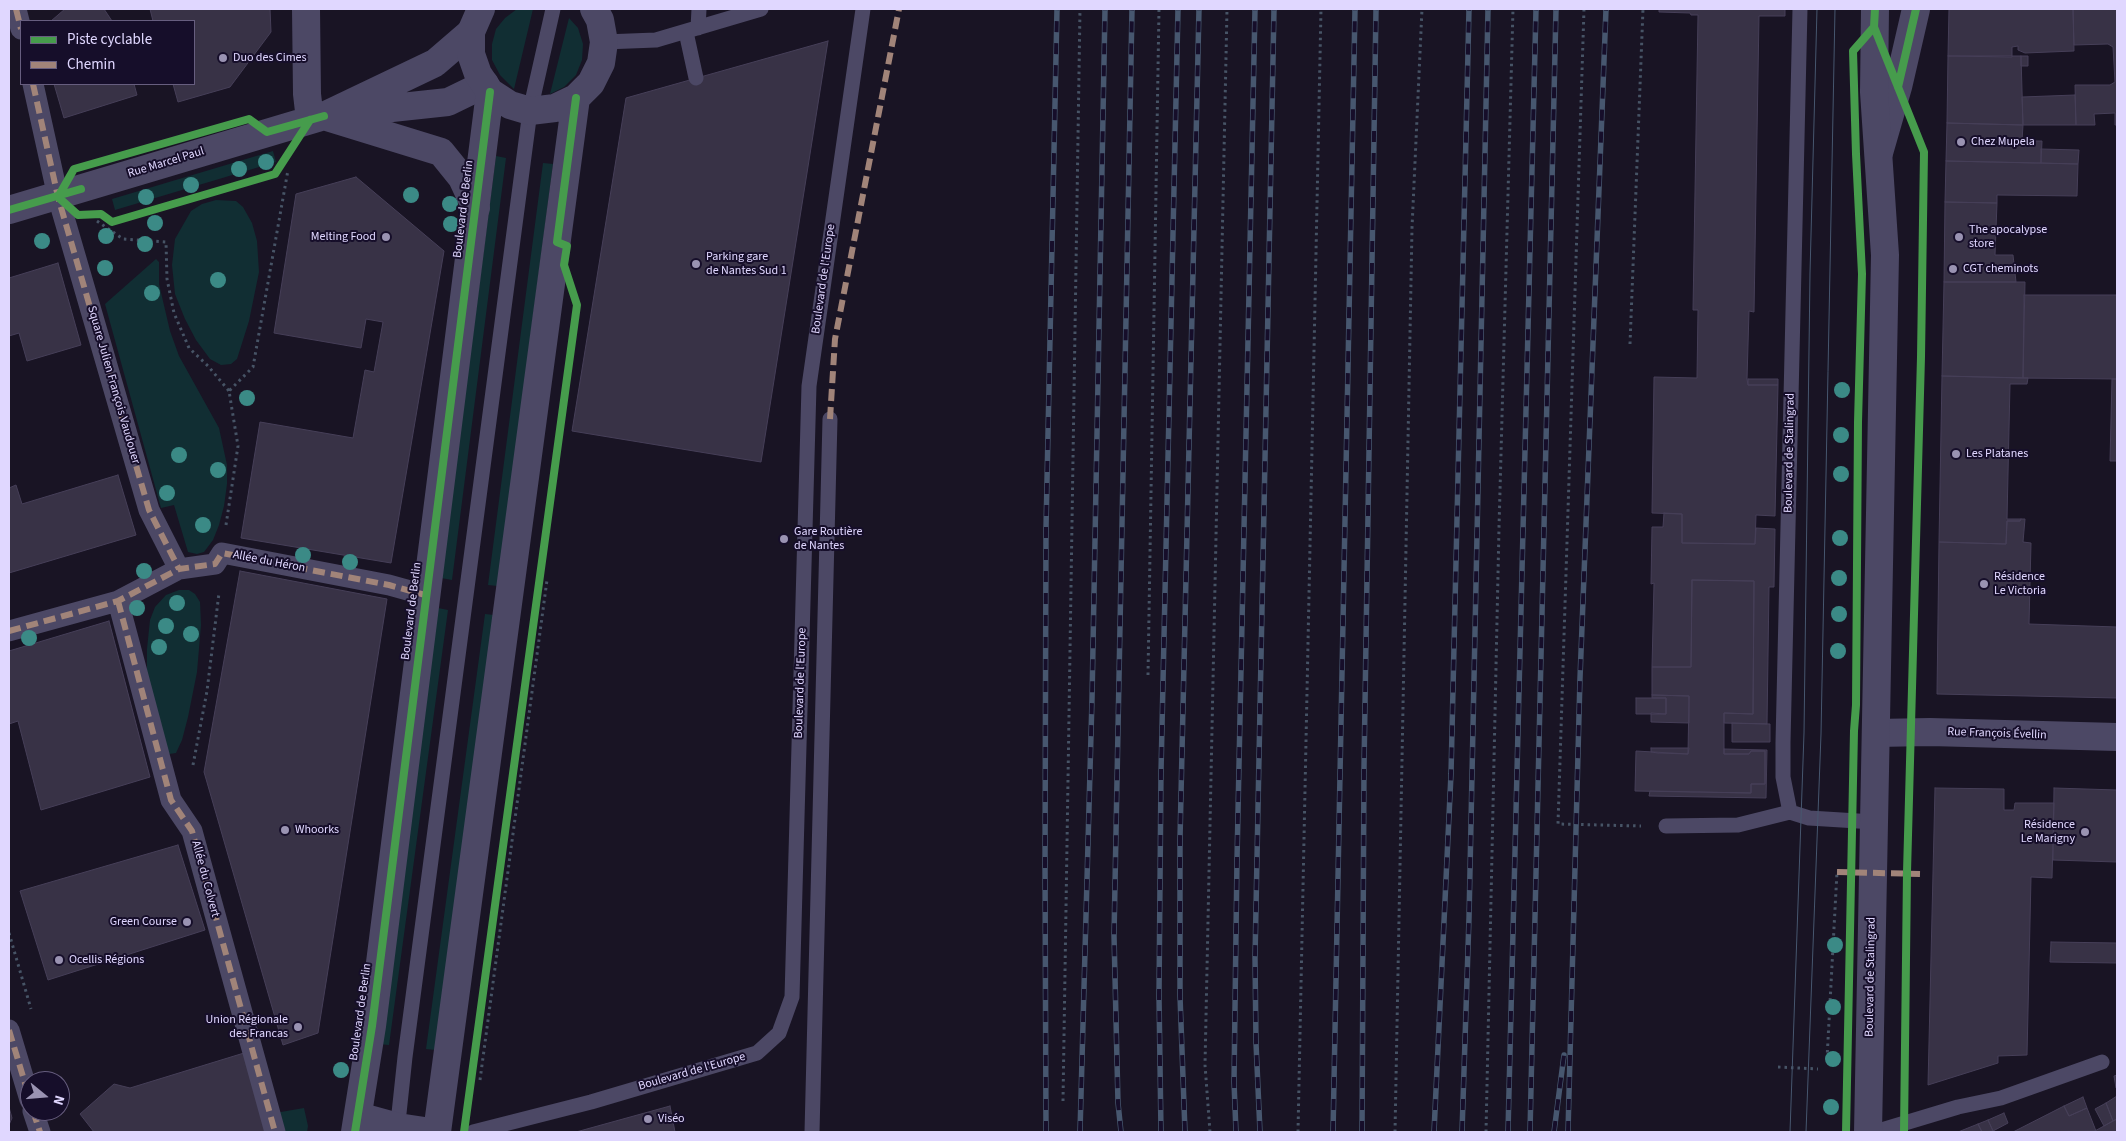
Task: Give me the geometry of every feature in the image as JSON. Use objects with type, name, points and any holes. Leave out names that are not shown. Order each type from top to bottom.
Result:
[{"type":"street","points":[[16,9],[20,25]]},
{"type":"street","points":[[306,9],[307,94],[317,118],[441,152],[462,178],[476,208]]},
{"type":"street","points":[[476,20],[471,54],[478,74],[488,88],[510,105],[530,111],[555,108],[576,98],[591,83],[601,63],[604,42],[600,20],[594,9]]},
{"type":"street","name":"Boulevard de Stalingrad","points":[[1868,1132],[1885,255],[1874,92],[1875,9]]},
{"type":"street","name":"Boulevard de Stalingrad","points":[[1879,154],[1898,87],[1916,9]]},
{"type":"street","name":"Rue Marcel Paul","points":[[9,210],[58,197],[317,118],[435,62],[476,20]]},
{"type":"street","name":"Square Julien François Vaudouer","points":[[33,85],[58,197],[149,510],[179,569]]},
{"type":"street","name":"Rue Marcel Paul","points":[[317,118],[448,102],[488,88]]},
{"type":"street","name":"Boulevard de Berlin","points":[[356,1124],[372,1026],[425,595],[476,208],[488,88]]},
{"type":"street","points":[[437,1132],[576,98]]},
{"type":"street","name":"Allée du Héron","points":[[9,632],[118,601],[179,569],[215,564],[222,553],[389,585],[425,595]]},
{"type":"street","name":"Allée du Colvert","points":[[118,601],[171,800],[192,831],[276,1132]]},
{"type":"street","name":"Rue François Évellin","points":[[1876,733],[1930,732],[2117,737]]},
{"type":"street","points":[[9,1030],[21,1071]]},
{"type":"street","points":[[356,1124],[431,1132]]},
{"type":"lane","points":[[398,1129],[405,1057],[530,111],[553,9]]},
{"type":"lane","points":[[696,78],[692,30],[699,9]]},
{"type":"lane","points":[[604,42],[656,40],[692,30],[729,14],[761,9]]},
{"type":"lane","name":"Boulevard de l'Europe","points":[[473,1132],[591,1102],[757,1053],[779,1033],[792,997],[809,386],[863,9]]},
{"type":"lane","name":"Boulevard de Stalingrad","points":[[1790,812],[1783,777],[1783,742],[1800,9]]},
{"type":"lane","points":[[812,1132],[830,419]]},
{"type":"lane","points":[[1666,826],[1738,825],[1790,812],[1809,818],[1874,822]]},
{"type":"lane","points":[[1875,1132],[1958,1108],[2001,1098],[2102,1062]]},
{"type":"path","points":[[1063,1101],[1080,9]]},
{"type":"path","points":[[1148,676],[1159,9]]},
{"type":"path","points":[[1210,1132],[1205,1065],[1227,9]]},
{"type":"path","points":[[1298,1132],[1321,9]]},
{"type":"path","points":[[1395,1132],[1412,238],[1422,9]]},
{"type":"path","points":[[1486,1132],[1498,528],[1513,9]]},
{"type":"path","points":[[1584,9],[1558,824],[1666,826]]},
{"type":"path","points":[[1630,344],[1643,9]]},
{"type":"path","points":[[229,391],[253,367],[284,169],[317,118]]},
{"type":"path","points":[[58,197],[78,215],[101,214],[112,222]]},
{"type":"path","points":[[88,215],[124,239],[166,242],[167,279],[174,313],[189,348],[208,366],[229,391],[238,446],[222,553],[218,613],[193,766],[171,800]]},
{"type":"path","points":[[472,1085],[541,572]]},
{"type":"path","points":[[1828,1059],[1837,872]]},
{"type":"path","points":[[1778,1067],[1818,1069]]},
{"type":"green space","points":[[517,9],[533,9],[514,89],[500,75],[492,60],[492,44],[496,29],[505,18]]},
{"type":"green space","points":[[569,18],[578,28],[583,44],[582,60],[576,75],[564,87],[550,94]]},
{"type":"green space","points":[[273,151],[276,162],[115,210],[112,199]]},
{"type":"green space","points":[[496,156],[506,158],[452,580],[441,578]]},
{"type":"green space","points":[[543,163],[553,164],[498,586],[488,585]]},
{"type":"green space","points":[[216,200],[236,201],[243,207],[252,223],[257,241],[259,272],[249,321],[237,359],[231,364],[221,365],[210,359],[196,340],[185,319],[175,294],[172,265],[175,239],[191,211],[202,204]]},
{"type":"green space","points":[[156,259],[159,262],[159,284],[170,331],[179,356],[219,428],[227,465],[227,484],[219,525],[213,540],[204,552],[197,554],[188,552],[174,505],[161,508],[105,304]]},
{"type":"green space","points":[[179,590],[189,590],[195,594],[200,602],[201,625],[197,672],[188,717],[182,740],[176,753],[169,754],[147,690],[147,649],[150,620],[155,607],[166,595]]},
{"type":"green space","points":[[438,608],[448,610],[389,1045],[379,1044]]},
{"type":"green space","points":[[485,614],[494,615],[436,1050],[426,1049]]},
{"type":"green space","points":[[304,1108],[308,1126],[307,1132],[280,1132],[275,1113]]},
{"type":"building","points":[[65,9],[104,9],[111,20],[52,20]]},
{"type":"building","name":"Duo des Cimes","points":[[150,9],[270,9],[271,32],[230,87],[178,102],[173,85],[195,85],[195,20],[153,20]]},
{"type":"building","points":[[1659,9],[1785,9],[1785,16],[1759,16],[1754,312],[1749,311],[1747,379],[1748,385],[1778,385],[1775,516],[1756,515],[1755,544],[1682,543],[1682,514],[1652,513],[1654,377],[1697,378],[1698,310],[1693,310],[1698,15],[1659,12]]},
{"type":"building","points":[[1949,9],[2073,9],[2074,51],[2025,53],[2018,50],[2018,46],[2012,47],[2012,57],[1948,56]]},
{"type":"building","points":[[2073,9],[2117,9],[2117,125],[2115,125],[2115,113],[2094,114],[2095,125],[2076,125],[2075,85],[2110,85],[2115,82],[2113,47],[2108,44],[2074,45]]},
{"type":"building","name":"Parking gare de Nantes Sud 1","points":[[828,41],[761,462],[572,431],[626,98]]},
{"type":"building","points":[[1948,56],[2021,56],[2023,125],[1947,123]]},
{"type":"building","points":[[2021,56],[2028,56],[2028,66],[2021,66]]},
{"type":"building","points":[[54,85],[134,85],[137,95],[64,118]]},
{"type":"building","points":[[2075,95],[2076,125],[2023,125],[2022,97]]},
{"type":"building","points":[[1947,123],[2023,125],[2022,141],[2042,141],[2041,163],[1946,161]]},
{"type":"building","points":[[2041,149],[2079,150],[2078,164],[2041,163]]},
{"type":"building","points":[[1946,161],[2078,164],[2077,196],[1997,195],[1997,203],[1945,202]]},
{"type":"building","points":[[356,177],[444,251],[391,563],[241,538],[260,422],[353,438],[365,370],[374,372],[383,322],[366,319],[361,348],[274,333],[296,194]]},
{"type":"building","points":[[1945,202],[1997,203],[1995,255],[2013,255],[2016,282],[1944,282]]},
{"type":"building","points":[[58,263],[81,345],[27,361],[19,333],[9,336],[9,278]]},
{"type":"building","points":[[1944,282],[2025,282],[2023,378],[1942,376]]},
{"type":"building","points":[[2024,295],[2117,295],[2117,379],[2023,378]]},
{"type":"building","points":[[1942,376],[2028,378],[2027,384],[2010,384],[2007,519],[2021,519],[2020,521],[2007,521],[2006,544],[1939,542]]},
{"type":"building","points":[[1748,379],[1778,379],[1778,385],[1748,385]]},
{"type":"building","points":[[2112,379],[2117,379],[2117,461],[2110,461]]},
{"type":"building","points":[[118,475],[136,535],[9,573],[9,488],[16,485],[22,504]]},
{"type":"building","points":[[1664,513],[1682,514],[1682,543],[1755,544],[1756,528],[1775,529],[1774,587],[1769,587],[1767,724],[1724,723],[1724,713],[1753,714],[1754,581],[1692,580],[1691,667],[1652,667],[1654,583],[1651,584],[1652,527],[1663,527]]},
{"type":"building","name":"Résidence Le Victoria","points":[[2025,519],[2023,542],[2031,543],[2029,624],[2117,627],[2117,698],[1937,694],[1939,542],[2006,544],[2007,521],[2020,521]]},
{"type":"building","name":"Whoorks","points":[[240,571],[387,599],[318,1033],[283,1045],[204,772]]},
{"type":"building","points":[[1692,580],[1754,581],[1753,714],[1724,713],[1724,754],[1749,754],[1751,751],[1765,751],[1765,784],[1751,784],[1751,793],[1635,791],[1636,751],[1688,754],[1689,696],[1652,695],[1652,667],[1691,667]]},
{"type":"building","points":[[109,621],[150,777],[41,810],[18,721],[9,724],[9,651]]},
{"type":"building","points":[[1652,695],[1689,696],[1689,723],[1651,722],[1651,713],[1666,714],[1666,698],[1652,698]]},
{"type":"building","points":[[1636,698],[1666,698],[1666,714],[1636,714]]},
{"type":"building","points":[[1732,723],[1770,724],[1770,742],[1732,742]]},
{"type":"building","points":[[1651,748],[1689,748],[1688,754],[1651,752]]},
{"type":"building","points":[[1724,749],[1767,750],[1766,798],[1649,796],[1650,791],[1751,793],[1751,784],[1765,784],[1765,751],[1751,751],[1749,754],[1724,754]]},
{"type":"building","points":[[1935,788],[2004,789],[2004,810],[2014,810],[2015,803],[2054,803],[2052,878],[2031,877],[2027,1055],[1998,1056],[1998,1063],[1928,1085]]},
{"type":"building","name":"Résidence Le Marigny","points":[[2054,788],[2117,790],[2117,862],[2053,860]]},
{"type":"building","points":[[178,845],[205,930],[48,980],[20,891]]},
{"type":"building","points":[[2051,942],[2117,943],[2117,963],[2050,962]]},
{"type":"building","points":[[244,1053],[266,1132],[94,1132],[80,1114],[114,1084],[130,1088]]},
{"type":"building","points":[[2117,1075],[2117,1087],[2116,1088],[2114,1076]]},
{"type":"building","points":[[2117,1096],[2117,1119],[2113,1121],[2106,1103]]},
{"type":"building","points":[[2083,1097],[2087,1108],[2069,1116],[2064,1106]]},
{"type":"building","points":[[2106,1103],[2113,1121],[2104,1126],[2095,1109]]},
{"type":"building","name":"Viséo","points":[[670,1106],[675,1132],[576,1132]]},
{"type":"building","points":[[2064,1106],[2069,1116],[2087,1108],[2096,1131],[2013,1132]]},
{"type":"building","points":[[9,1107],[12,1118],[9,1125]]},
{"type":"building","points":[[2004,1113],[2008,1123],[1993,1131],[1988,1120]]},
{"type":"building","points":[[2117,1119],[2117,1132],[2093,1132],[2113,1121]]},
{"type":"building","points":[[1988,1120],[1993,1131],[1982,1132],[1978,1124]]},
{"type":"building","points":[[1978,1124],[1982,1132],[1958,1132]]},
{"type":"tram line","points":[[1790,1132],[1804,733],[1810,273],[1817,9]]},
{"type":"tram line","points":[[1806,1132],[1821,734],[1835,9]]},
{"type":"railway","points":[[1046,1132],[1046,528],[1057,9]]},
{"type":"railway","points":[[1080,1132],[1092,699],[1105,9]]},
{"type":"railway","points":[[1121,1132],[1118,1103],[1114,935],[1132,9]]},
{"type":"railway","points":[[1161,1132],[1159,996],[1161,772],[1178,9]]},
{"type":"railway","points":[[1185,1132],[1180,996],[1180,839],[1199,9]]},
{"type":"railway","points":[[1236,1132],[1234,1082],[1237,859],[1255,9]]},
{"type":"railway","points":[[1260,1132],[1255,958],[1274,9]]},
{"type":"railway","points":[[1333,1132],[1355,9]]},
{"type":"railway","points":[[1362,1132],[1364,767],[1376,9]]},
{"type":"railway","points":[[1434,1132],[1451,774],[1469,9]]},
{"type":"railway","points":[[1462,1132],[1469,918],[1488,9]]},
{"type":"railway","points":[[1508,1132],[1536,9]]},
{"type":"railway","points":[[1530,1132],[1556,9]]},
{"type":"railway","points":[[1568,1132],[1580,678],[1606,9]]},
{"type":"railway","points":[[1554,1132],[1564,1055]]},
{"type":"marked path","points":[[16,9],[20,25]]},
{"type":"marked path","points":[[830,419],[835,339],[899,9]]},
{"type":"marked path","points":[[33,85],[58,197],[149,510],[179,569]]},
{"type":"marked path","points":[[9,631],[118,601],[179,569],[215,564],[222,553],[389,585],[425,595]]},
{"type":"marked path","points":[[118,601],[171,800],[192,831],[275,1132]]},
{"type":"marked path","points":[[1837,872],[1920,874]]},
{"type":"marked path","points":[[9,1030],[21,1071]]},
{"type":"marked path","points":[[36,1121],[40,1132]]},
{"type":"cycle path","points":[[1875,9],[1874,27],[1924,152],[1921,357],[1907,872],[1904,1132]]},
{"type":"cycle path","points":[[1898,87],[1916,9]]},
{"type":"cycle path","points":[[1846,1132],[1856,705],[1858,422],[1862,274],[1853,51],[1874,27]]},
{"type":"cycle path","points":[[355,1132],[372,1026],[490,92]]},
{"type":"cycle path","points":[[464,1132],[577,305],[564,265],[567,246],[557,242],[576,98]]},
{"type":"cycle path","points":[[58,197],[74,169],[249,119],[267,132],[324,116]]},
{"type":"cycle path","points":[[58,197],[78,215],[101,214],[112,222],[275,174],[310,120]]},
{"type":"cycle path","points":[[9,210],[81,189]]},
{"type":"place","name":"Duo des Cimes","points":[[223,58]]},
{"type":"place","name":"Chez Mupela","points":[[1961,142]]},
{"type":"place","name":"Melting Food","points":[[386,237]]},
{"type":"place","name":"The apocalypse store","points":[[1959,237]]},
{"type":"place","name":"Parking gare de Nantes Sud 1","points":[[696,264]]},
{"type":"place","name":"CGT cheminots","points":[[1953,269]]},
{"type":"place","name":"Les Platanes","points":[[1956,454]]},
{"type":"place","name":"Gare Routière de Nantes","points":[[784,539]]},
{"type":"place","name":"Résidence Le Victoria","points":[[1984,584]]},
{"type":"place","name":"Whoorks","points":[[285,830]]},
{"type":"place","name":"Résidence Le Marigny","points":[[2085,832]]},
{"type":"place","name":"Green Course","points":[[187,922]]},
{"type":"place","name":"Ocellis Régions","points":[[59,960]]},
{"type":"place","name":"Union Régionale des Francas","points":[[298,1027]]},
{"type":"place","name":"Viséo","points":[[648,1119]]}]
